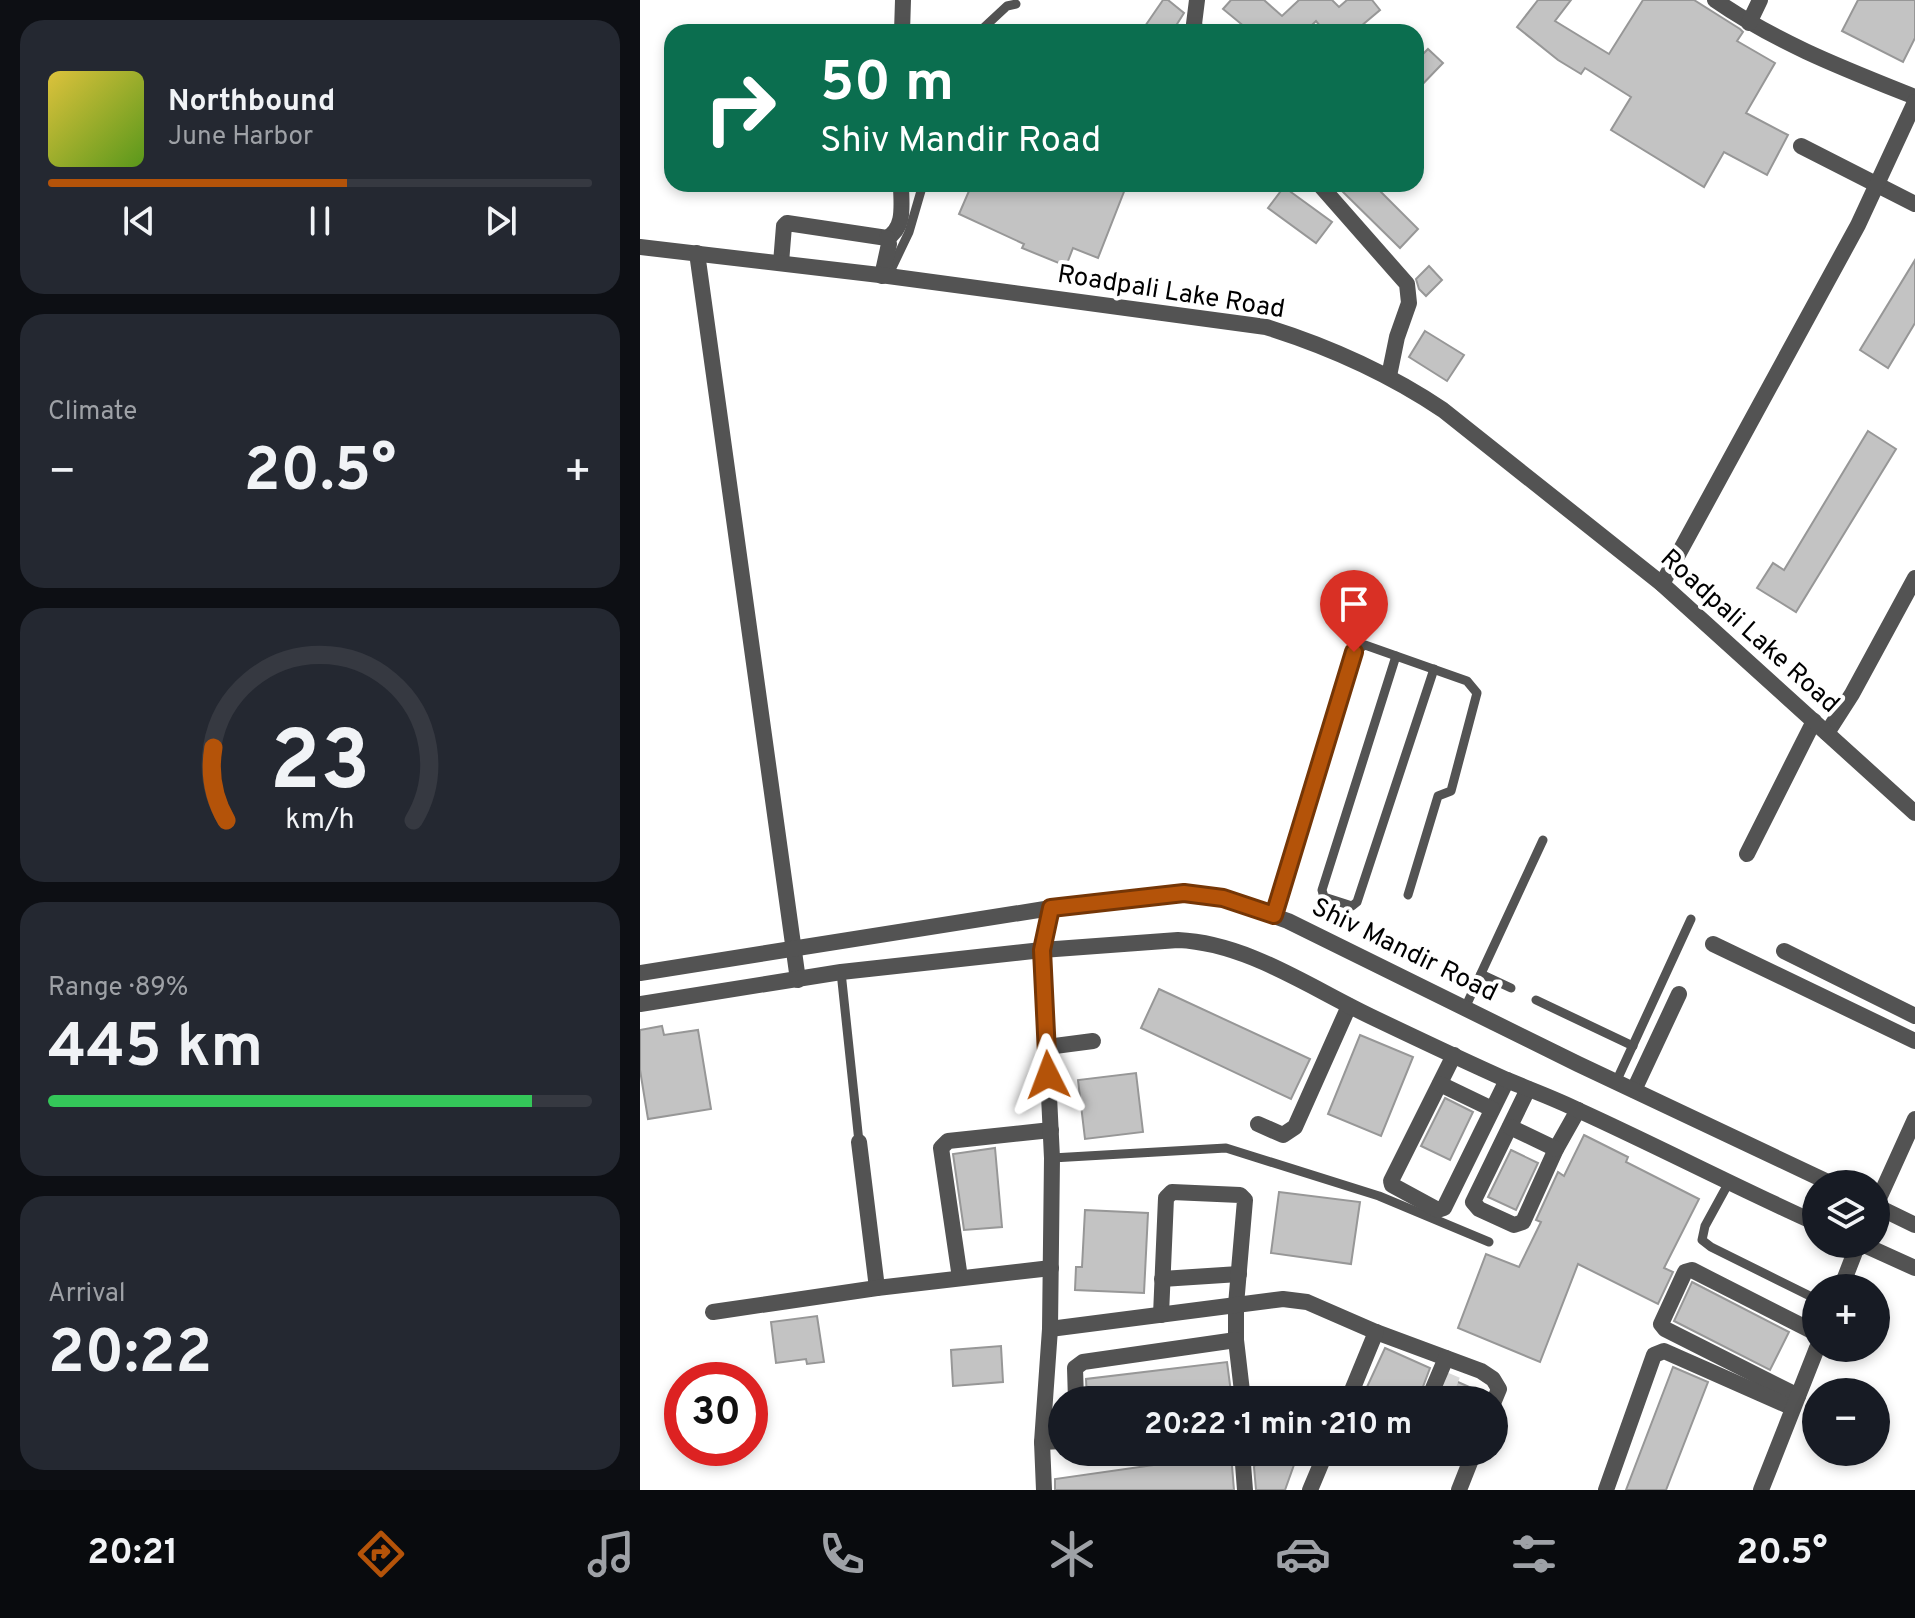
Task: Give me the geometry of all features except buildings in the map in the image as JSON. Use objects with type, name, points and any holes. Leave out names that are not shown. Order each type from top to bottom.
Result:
[{"type":"street","points":[[902,24],[903,0]]},
{"type":"street","points":[[1194,24],[1197,0]]},
{"type":"street","points":[[1662,584],[1858,225],[1915,99],[1809,54],[1749,23],[1715,0]]},
{"type":"street","points":[[1749,23],[1760,0]]},
{"type":"street","points":[[1801,146],[1915,204]]},
{"type":"street","points":[[887,238],[900,226],[901,192]]},
{"type":"street","points":[[1326,192],[1407,284],[1409,303],[1397,337],[1389,376]]},
{"type":"street","points":[[781,263],[784,226],[787,223],[887,238]]},
{"type":"street","points":[[885,276],[887,238]]},
{"type":"street","name":"Roadpali Lake Road","points":[[640,247],[1266,327],[1317,343],[1389,376],[1443,410],[1662,584],[1915,813]]},
{"type":"street","points":[[697,253],[798,980]]},
{"type":"street","points":[[1827,733],[1852,694],[1915,578]]},
{"type":"street","points":[[1747,854],[1814,721]]},
{"type":"street","name":"Shiv Mandir Road","points":[[640,973],[1051,908],[1184,893],[1223,898],[1274,915],[1803,1170]]},
{"type":"street","points":[[1044,1490],[1042,1442],[1050,1329],[1052,1158],[1042,950],[1051,908]]},
{"type":"street","points":[[640,1004],[841,972],[1042,950],[1197,940],[1267,965],[1802,1217]]},
{"type":"street","points":[[1713,944],[1915,1041]]},
{"type":"street","points":[[1784,951],[1915,1016]]},
{"type":"street","points":[[1634,1090],[1679,994]]},
{"type":"street","points":[[1258,1124],[1283,1135],[1295,1127],[1349,1006]]},
{"type":"street","points":[[1047,1047],[1093,1041]]},
{"type":"street","points":[[1454,1055],[1391,1181],[1392,1185],[1438,1210],[1444,1208],[1507,1080]]},
{"type":"street","points":[[1440,1084],[1492,1109]]},
{"type":"street","points":[[1528,1089],[1473,1202],[1479,1209],[1514,1225],[1523,1222],[1556,1149],[1578,1110]]},
{"type":"street","points":[[1890,1175],[1915,1119]]},
{"type":"street","points":[[1510,1127],[1556,1149]]},
{"type":"street","points":[[960,1278],[941,1148],[948,1141],[1051,1130]]},
{"type":"street","points":[[859,1142],[877,1288]]},
{"type":"street","points":[[1161,1315],[1166,1198],[1172,1192],[1240,1195],[1245,1200],[1236,1340],[1241,1386]]},
{"type":"street","points":[[1890,1213],[1915,1225]]},
{"type":"street","points":[[1890,1257],[1915,1268]]},
{"type":"street","points":[[713,1312],[877,1288],[1051,1268]]},
{"type":"street","points":[[1795,1402],[1661,1324],[1685,1272],[1692,1270],[1802,1326]]},
{"type":"street","points":[[1162,1279],[1239,1274]]},
{"type":"street","points":[[1050,1329],[1283,1299],[1307,1302],[1376,1332],[1481,1371],[1497,1386]]},
{"type":"street","points":[[1354,1386],[1376,1332]]},
{"type":"street","points":[[1076,1386],[1075,1368],[1083,1362],[1236,1340]]},
{"type":"street","points":[[1606,1490],[1654,1355],[1664,1351],[1795,1402]]},
{"type":"street","points":[[1436,1386],[1446,1358]]},
{"type":"street","points":[[1761,1490],[1811,1362]]},
{"type":"street","points":[[1042,1442],[1048,1442]]},
{"type":"street","points":[[1243,1466],[1245,1490]]},
{"type":"street","points":[[1310,1490],[1320,1466]]},
{"type":"street","points":[[1459,1490],[1467,1466]]},
{"type":"lane","points":[[988,24],[1007,6],[1016,4]]},
{"type":"lane","points":[[885,276],[909,232],[921,192]]},
{"type":"lane","points":[[1274,915],[1354,652],[1365,645],[1467,681],[1477,693],[1451,791],[1438,796],[1408,895]]},
{"type":"lane","points":[[1396,656],[1322,890],[1324,897],[1352,906],[1357,902],[1434,669]]},
{"type":"lane","points":[[1465,1008],[1543,840]]},
{"type":"lane","points":[[1616,1082],[1691,919]]},
{"type":"lane","points":[[841,972],[859,1142]]},
{"type":"lane","points":[[1481,974],[1511,988]]},
{"type":"lane","points":[[1536,1000],[1633,1046]]},
{"type":"lane","points":[[1052,1158],[1226,1148],[1379,1196],[1489,1242]]},
{"type":"lane","points":[[1728,1184],[1705,1226],[1702,1240],[1802,1292]]},
{"type":"tunnel","points":[[1442,1379],[1459,1386]]},
{"type":"route","points":[[1048,1075],[1042,950],[1051,908],[1184,893],[1223,898],[1274,915],[1354,652]]}]
